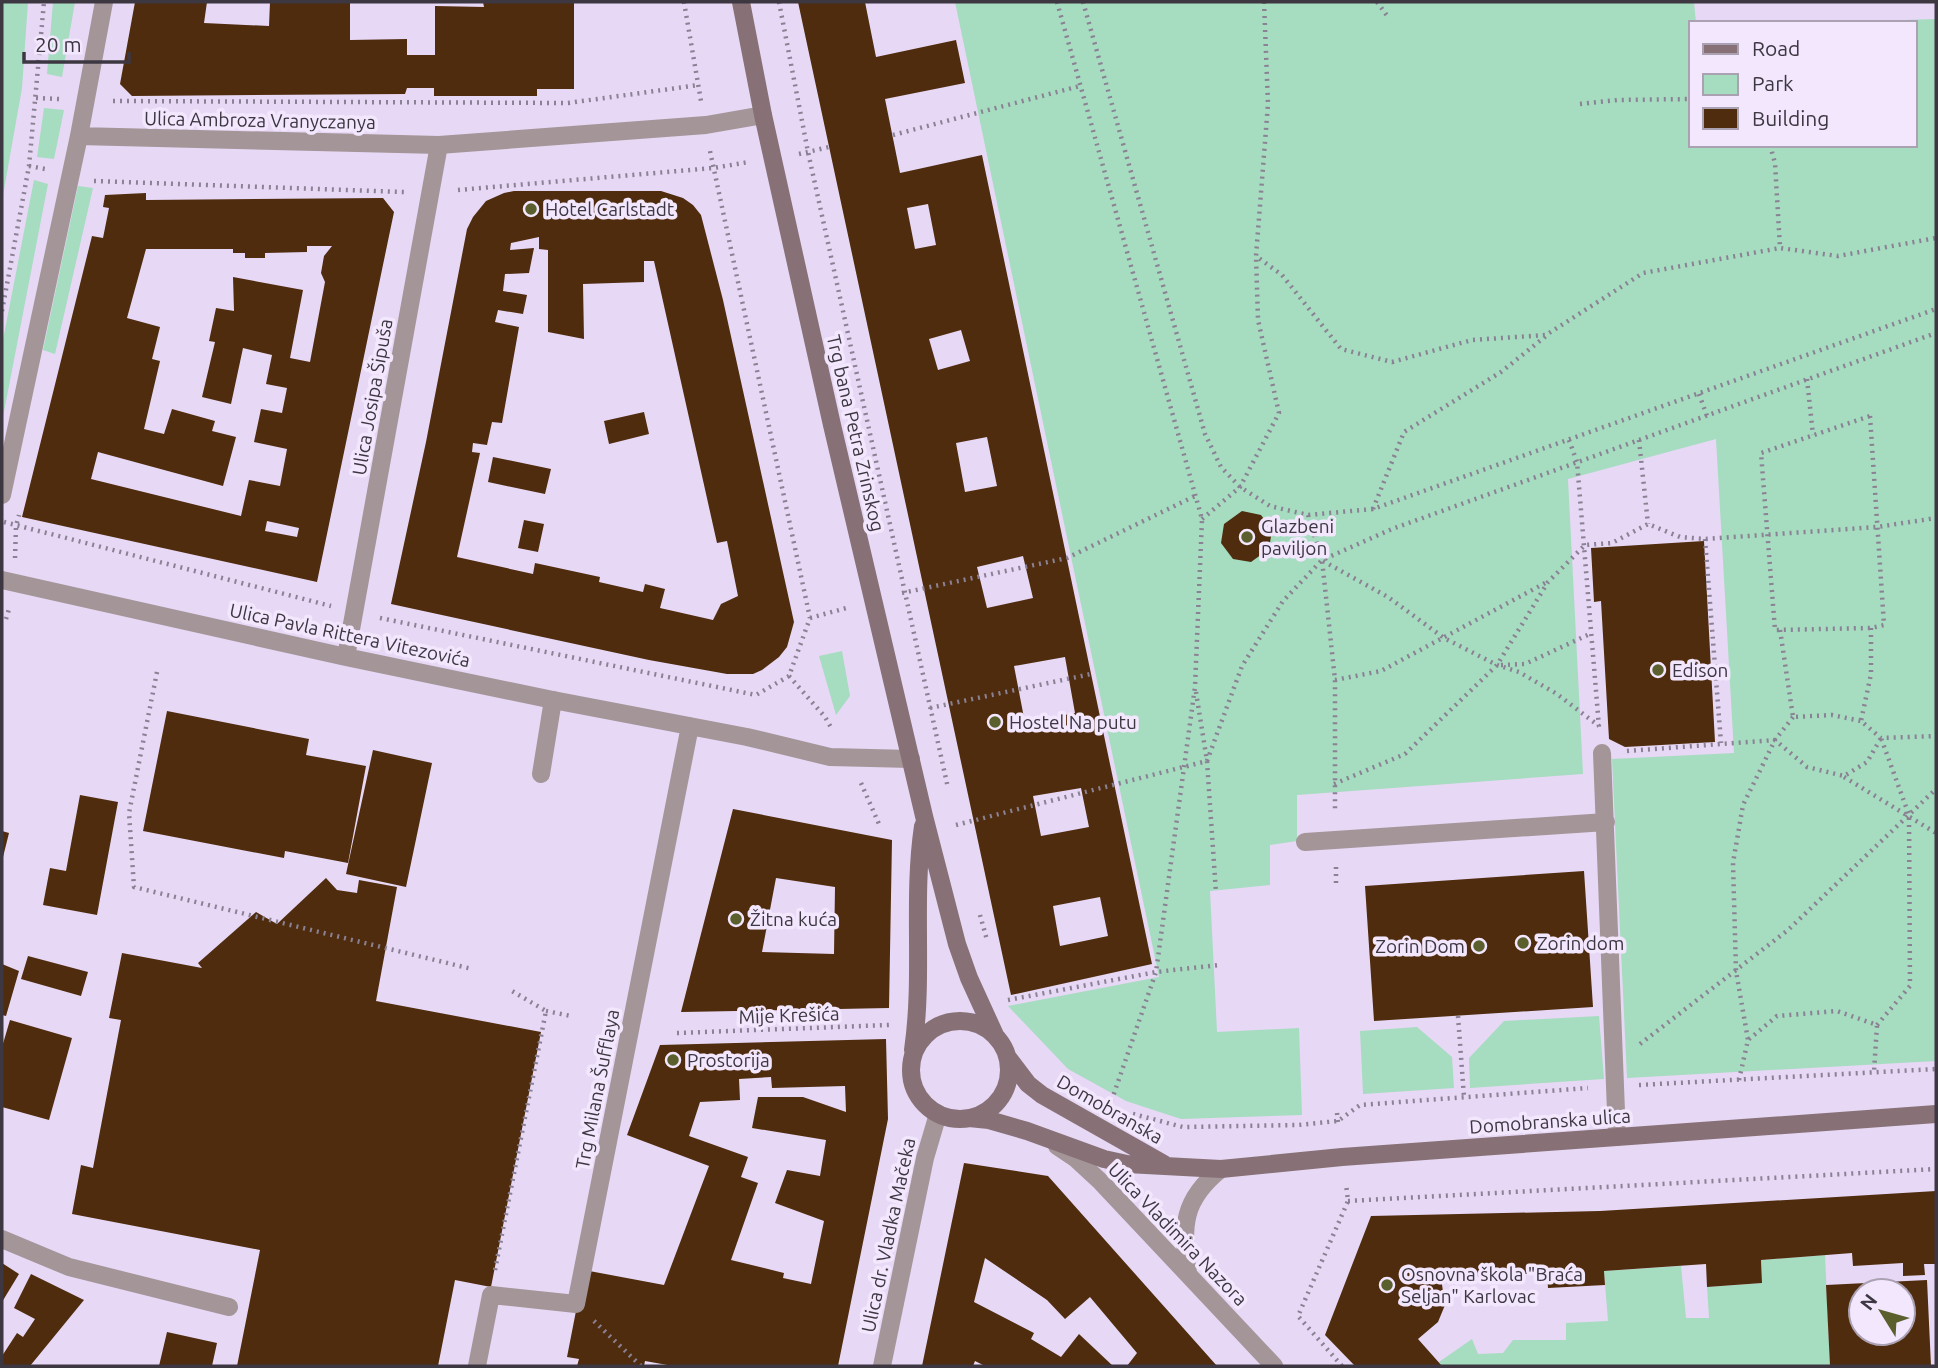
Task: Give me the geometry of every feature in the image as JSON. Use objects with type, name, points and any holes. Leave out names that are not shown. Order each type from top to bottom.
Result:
[{"type":"main road","name":"Trg bana Petra Zrinskog","points":[[741,2],[763,115],[835,438],[924,816],[957,944],[995,1035]]},
{"type":"main road","name":"Trg bana Petra Zrinskog","points":[[913,1054],[918,1018],[918,858],[924,816]]},
{"type":"main road","points":[[970,1021],[984,1026],[995,1035],[1004,1046],[1009,1059],[1005,1090],[997,1104],[984,1113],[955,1119],[928,1108],[918,1097],[910,1069],[919,1041],[929,1031],[949,1022],[970,1021]]},
{"type":"main road","name":"Domobranska","points":[[1009,1059],[1028,1084],[1042,1096],[1167,1166]]},
{"type":"main road","name":"Domobranska ulica","points":[[1167,1166],[1221,1168],[1936,1114]]},
{"type":"main road","name":"Domobranska","points":[[969,1118],[989,1120],[1104,1159],[1127,1164],[1167,1166]]},
{"type":"street","points":[[2,495],[79,136],[104,2]]},
{"type":"street","points":[[439,145],[706,125],[763,115]]},
{"type":"street","name":"Ulica Ambroza Vranyczanya","points":[[79,136],[439,145]]},
{"type":"street","name":"Ulica Josipa Šipuša","points":[[346,657],[439,145]]},
{"type":"street","name":"Ulica Pavla Rittera Vitezovića","points":[[2,580],[346,657],[690,726]]},
{"type":"street","points":[[541,774],[553,700]]},
{"type":"street","points":[[690,726],[830,757],[911,759]]},
{"type":"street","name":"Trg Milana Šufflaya","points":[[576,1304],[690,726]]},
{"type":"street","points":[[1602,753],[1617,1137]]},
{"type":"street","points":[[1305,842],[1606,822]]},
{"type":"street","name":"Ulica dr. Vladka Mačeka","points":[[882,1366],[925,1158],[938,1114]]},
{"type":"street","name":"Ulica Vladimira Nazora","points":[[1045,1138],[1075,1158],[1101,1182],[1274,1366]]},
{"type":"street","points":[[1188,1273],[1183,1239],[1187,1217],[1194,1198],[1207,1180],[1221,1168]]},
{"type":"street","points":[[2,1239],[69,1267],[229,1307]]},
{"type":"street","points":[[477,1366],[491,1296],[576,1304]]},
{"type":"path","points":[[2,311],[29,166],[44,2]]},
{"type":"path","points":[[2,522],[354,612],[756,695],[789,676],[810,618],[706,125],[684,2]]},
{"type":"path","points":[[779,2],[811,165],[950,799]]},
{"type":"path","points":[[1057,2],[1202,519],[1195,687],[1156,972],[1109,1108],[1183,1127],[1298,1125],[1338,1121],[1360,1105],[1616,1086],[1936,1069]]},
{"type":"path","points":[[1083,2],[1205,434],[1221,467],[1240,486],[1270,506],[1308,516],[1373,509],[1936,309]]},
{"type":"path","points":[[1202,519],[1240,486],[1279,413],[1258,320],[1255,256],[1268,104],[1264,2]]},
{"type":"path","points":[[1377,2],[1388,18]]},
{"type":"path","points":[[114,102],[568,103],[699,85]]},
{"type":"path","points":[[893,135],[1080,86]]},
{"type":"path","points":[[1580,104],[1618,100],[1689,99]]},
{"type":"path","points":[[1771,147],[1775,163],[1780,248]]},
{"type":"path","points":[[1373,509],[1404,432],[1500,372],[1546,335],[1643,273],[1780,248],[1839,256],[1936,238]]},
{"type":"path","points":[[1255,256],[1282,275],[1341,349],[1392,362],[1472,340],[1546,335]]},
{"type":"path","points":[[1207,761],[1242,666],[1283,601],[1322,561],[1392,529],[1936,333]]},
{"type":"path","points":[[1807,379],[1813,435]]},
{"type":"path","points":[[1699,394],[1707,416]]},
{"type":"path","points":[[1870,416],[1877,527],[1884,625],[1871,628],[1775,630],[1761,453],[1870,416]]},
{"type":"path","points":[[1569,440],[1577,462],[1602,753],[1775,740],[1807,768],[1844,776],[1936,833]]},
{"type":"path","points":[[1639,440],[1648,524]]},
{"type":"path","points":[[905,592],[1067,558],[1195,496]]},
{"type":"path","points":[[1308,516],[1322,561],[1335,680],[1334,784],[1405,754],[1497,665],[1548,582],[1585,545],[1612,543],[1648,524],[1680,537],[1705,539],[1877,527],[1936,518]]},
{"type":"path","points":[[1705,539],[1721,743]]},
{"type":"path","points":[[1322,561],[1388,597],[1444,638],[1497,665],[1519,672],[1557,694],[1599,726]]},
{"type":"path","points":[[1335,680],[1381,671],[1548,582]]},
{"type":"path","points":[[1861,721],[1871,674],[1871,628]]},
{"type":"path","points":[[1739,1080],[1748,1040],[1736,971],[1733,863],[1743,805],[1775,740],[1793,717],[1780,630]]},
{"type":"path","points":[[1497,665],[1525,664],[1592,634]]},
{"type":"path","points":[[156,672],[129,813],[134,887],[472,970]]},
{"type":"path","points":[[930,708],[1091,674]]},
{"type":"path","points":[[1195,687],[1207,761],[1216,893]]},
{"type":"path","points":[[1793,717],[1832,715],[1861,721],[1881,737],[1909,815],[1910,986],[1877,1025],[1874,1072]]},
{"type":"path","points":[[1881,737],[1936,736]]},
{"type":"path","points":[[1844,776],[1867,762],[1881,737]]},
{"type":"path","points":[[956,825],[1207,761]]},
{"type":"path","points":[[1615,1064],[1788,930],[1936,789]]},
{"type":"path","points":[[953,812],[960,838]]},
{"type":"path","points":[[980,913],[990,951]]},
{"type":"path","points":[[1010,1011],[1003,1001],[1156,972],[1219,965]]},
{"type":"path","points":[[512,991],[546,1011],[571,1016]]},
{"type":"path","points":[[491,1296],[546,1011]]},
{"type":"path","points":[[1748,1040],[1777,1016],[1837,1011],[1877,1025]]},
{"type":"path","points":[[1458,1016],[1464,1097]]},
{"type":"path","name":"Mije Krešića","points":[[677,1033],[890,1025]]},
{"type":"path","points":[[1337,1113],[1338,1121]]},
{"type":"path","points":[[1342,1366],[1298,1316],[1348,1201],[1936,1169]]},
{"type":"path","points":[[576,1304],[641,1366]]},
{"type":"green space","points":[[2,2],[28,2],[22,88],[2,201]]},
{"type":"green space","points":[[53,2],[75,2],[62,77],[47,74]]},
{"type":"green space","points":[[955,2],[1694,2],[1696,21],[1689,21],[1689,147],[1917,147],[1917,21],[1872,21],[1936,19],[1936,1061],[1627,1078],[1612,759],[1734,753],[1716,439],[1568,479],[1583,774],[1297,795],[1297,841],[1270,845],[1270,885],[1210,891],[1217,1032],[1299,1028],[1302,1115],[1181,1119],[1126,1101],[1068,1069],[1008,1006],[1159,977]]},
{"type":"green space","points":[[44,108],[64,110],[54,159],[37,157]]},
{"type":"green space","points":[[34,180],[48,184],[2,422],[2,345]]},
{"type":"green space","points":[[78,186],[93,188],[55,354],[43,350]]},
{"type":"green space","points":[[842,651],[850,696],[836,715],[819,656]]},
{"type":"green space","points":[[1599,1016],[1604,1079],[1470,1088],[1469,1058],[1504,1021]]},
{"type":"green space","points":[[1417,1027],[1452,1057],[1454,1088],[1363,1094],[1360,1031]]},
{"type":"green space","points":[[1825,1255],[1830,1366],[1442,1366],[1439,1362],[1472,1339],[1478,1354],[1503,1353],[1513,1340],[1566,1340],[1566,1323],[1608,1321],[1604,1271],[1681,1266],[1686,1318],[1709,1318],[1707,1287],[1762,1283],[1761,1260]]},
{"type":"building","points":[[135,2],[207,2],[204,23],[269,26],[270,2],[350,2],[350,40],[407,39],[407,55],[435,55],[435,6],[484,7],[483,2],[574,2],[574,89],[537,89],[537,96],[434,96],[434,88],[407,88],[405,94],[132,96],[120,84]]},
{"type":"building","points":[[798,2],[865,2],[876,57],[956,40],[965,83],[885,99],[900,173],[982,155],[1152,964],[1011,995]],"holes":[[[928,204],[936,245],[915,249],[907,208]],[[961,330],[970,361],[938,370],[929,339]],[[987,437],[997,486],[965,492],[956,443]],[[1023,556],[1033,598],[987,608],[977,567]],[[1065,657],[1075,713],[1025,723],[1014,666]],[[1081,788],[1089,827],[1041,836],[1033,796]],[[1100,897],[1108,936],[1060,946],[1053,906]]]},
{"type":"building","points":[[661,191],[683,198],[701,215],[723,300],[794,622],[787,647],[762,670],[753,674],[727,674],[649,660],[391,604],[426,442],[467,229],[486,201],[504,193]],"holes":[[[539,237],[539,249],[548,250],[548,332],[584,339],[583,284],[644,282],[644,261],[654,261],[717,543],[727,541],[738,596],[721,604],[713,620],[660,608],[665,589],[645,584],[643,592],[599,582],[600,577],[535,563],[533,574],[457,557],[480,453],[472,452],[473,443],[487,445],[492,422],[502,423],[519,327],[495,322],[498,310],[523,314],[527,295],[503,291],[505,274],[529,273],[534,248],[510,250],[511,243]]]},
{"type":"building","points":[[146,193],[146,200],[383,198],[394,212],[317,582],[22,517],[92,236],[103,238],[109,208],[103,207],[105,195]],"holes":[[[307,246],[332,246],[324,256],[321,273],[325,282],[310,362],[290,358],[303,290],[233,277],[234,311],[216,308],[209,341],[215,342],[202,397],[231,404],[243,348],[272,355],[266,384],[287,388],[282,413],[261,409],[254,442],[287,449],[280,486],[249,480],[241,516],[91,479],[98,452],[223,486],[236,437],[212,431],[215,421],[172,409],[164,434],[144,429],[160,361],[152,359],[160,327],[127,318],[146,249],[233,249],[233,253],[245,253],[245,258],[265,258],[265,253],[307,252]],[[267,521],[299,528],[297,537],[265,531]]]},
{"type":"building","points":[[644,412],[649,434],[609,444],[604,421]]},
{"type":"building","points":[[493,457],[551,469],[545,494],[488,482]]},
{"type":"building","name":"Glazbeni paviljon","points":[[1242,511],[1261,515],[1272,530],[1269,549],[1251,562],[1233,559],[1221,543],[1224,524]]},
{"type":"building","points":[[524,520],[544,524],[538,552],[518,548]]},
{"type":"building","name":"Edison","points":[[1704,541],[1715,742],[1625,747],[1609,739],[1601,601],[1594,602],[1591,548]]},
{"type":"building","points":[[167,711],[309,739],[306,755],[366,766],[348,863],[285,851],[284,858],[143,831]]},
{"type":"building","points":[[373,750],[432,763],[406,887],[346,874]]},
{"type":"building","points":[[80,795],[118,802],[97,915],[43,905],[50,868],[66,871]]},
{"type":"building","name":"Žitna kuća","points":[[733,809],[892,840],[889,1008],[681,1012]],"holes":[[[776,878],[835,887],[834,954],[762,952]]]},
{"type":"building","points":[[2,831],[9,833],[3,857],[2,857]]},
{"type":"building","name":"Zorin Dom","points":[[1584,871],[1593,1007],[1374,1021],[1365,886]]},
{"type":"building","points":[[326,878],[337,890],[357,893],[359,880],[397,887],[376,1001],[541,1032],[491,1287],[455,1280],[438,1366],[237,1366],[260,1250],[72,1214],[81,1165],[93,1168],[121,1020],[109,1018],[122,953],[202,968],[198,963],[256,912],[277,924]]},
{"type":"building","points":[[28,956],[88,972],[81,996],[21,979]]},
{"type":"building","points":[[2,964],[19,971],[6,1016],[2,1015]]},
{"type":"building","points":[[10,1020],[72,1038],[49,1120],[2,1107],[2,1047]]},
{"type":"building","points":[[886,1039],[888,1119],[838,1366],[673,1366],[645,1361],[644,1366],[577,1366],[579,1359],[567,1357],[584,1270],[664,1285],[709,1166],[627,1135],[660,1045]],"holes":[[[771,1077],[772,1088],[845,1086],[846,1112],[803,1097],[758,1097],[752,1128],[826,1140],[820,1176],[787,1170],[775,1203],[824,1221],[811,1284],[783,1278],[784,1273],[731,1260],[758,1183],[741,1177],[748,1157],[689,1136],[700,1102],[740,1100],[739,1079]]]},
{"type":"building","points":[[964,1163],[1048,1176],[1217,1366],[1127,1366],[1137,1353],[1090,1297],[1065,1319],[1047,1300],[985,1258],[974,1302],[1034,1333],[1031,1339],[1061,1357],[1079,1334],[1113,1366],[985,1366],[975,1361],[973,1366],[922,1366]]},
{"type":"building","points":[[1936,1191],[1936,1264],[1924,1264],[1925,1275],[1903,1276],[1903,1263],[1853,1266],[1852,1253],[1761,1260],[1762,1283],[1707,1287],[1706,1264],[1604,1271],[1605,1285],[1548,1288],[1547,1273],[1441,1278],[1445,1305],[1438,1322],[1418,1339],[1442,1366],[1355,1366],[1325,1335],[1371,1216],[1600,1211]]},
{"type":"building","points":[[2,1263],[19,1274],[2,1302]]},
{"type":"building","points":[[31,1274],[84,1300],[30,1366],[2,1366],[2,1356],[17,1333],[23,1337],[35,1319],[14,1308]]},
{"type":"building","points":[[1917,1280],[1927,1280],[1931,1366],[1830,1366],[1826,1285],[1847,1284],[1847,1347],[1917,1347]]},
{"type":"building","points":[[167,1332],[217,1343],[212,1366],[159,1366]]},
{"type":"place","name":"Hotel Carlstadt","points":[[531,209]]},
{"type":"place","name":"Glazbeni paviljon","points":[[1247,537]]},
{"type":"place","name":"Edison","points":[[1658,670]]},
{"type":"place","name":"Hostel Na putu","points":[[995,722]]},
{"type":"place","name":"Žitna kuća","points":[[736,919]]},
{"type":"place","name":"Zorin dom","points":[[1523,943]]},
{"type":"place","name":"Zorin Dom","points":[[1479,946]]},
{"type":"place","name":"Prostorija","points":[[673,1060]]},
{"type":"place","name":"Osnovna škola \"Braća Seljan\" Karlovac","points":[[1387,1285]]}]
